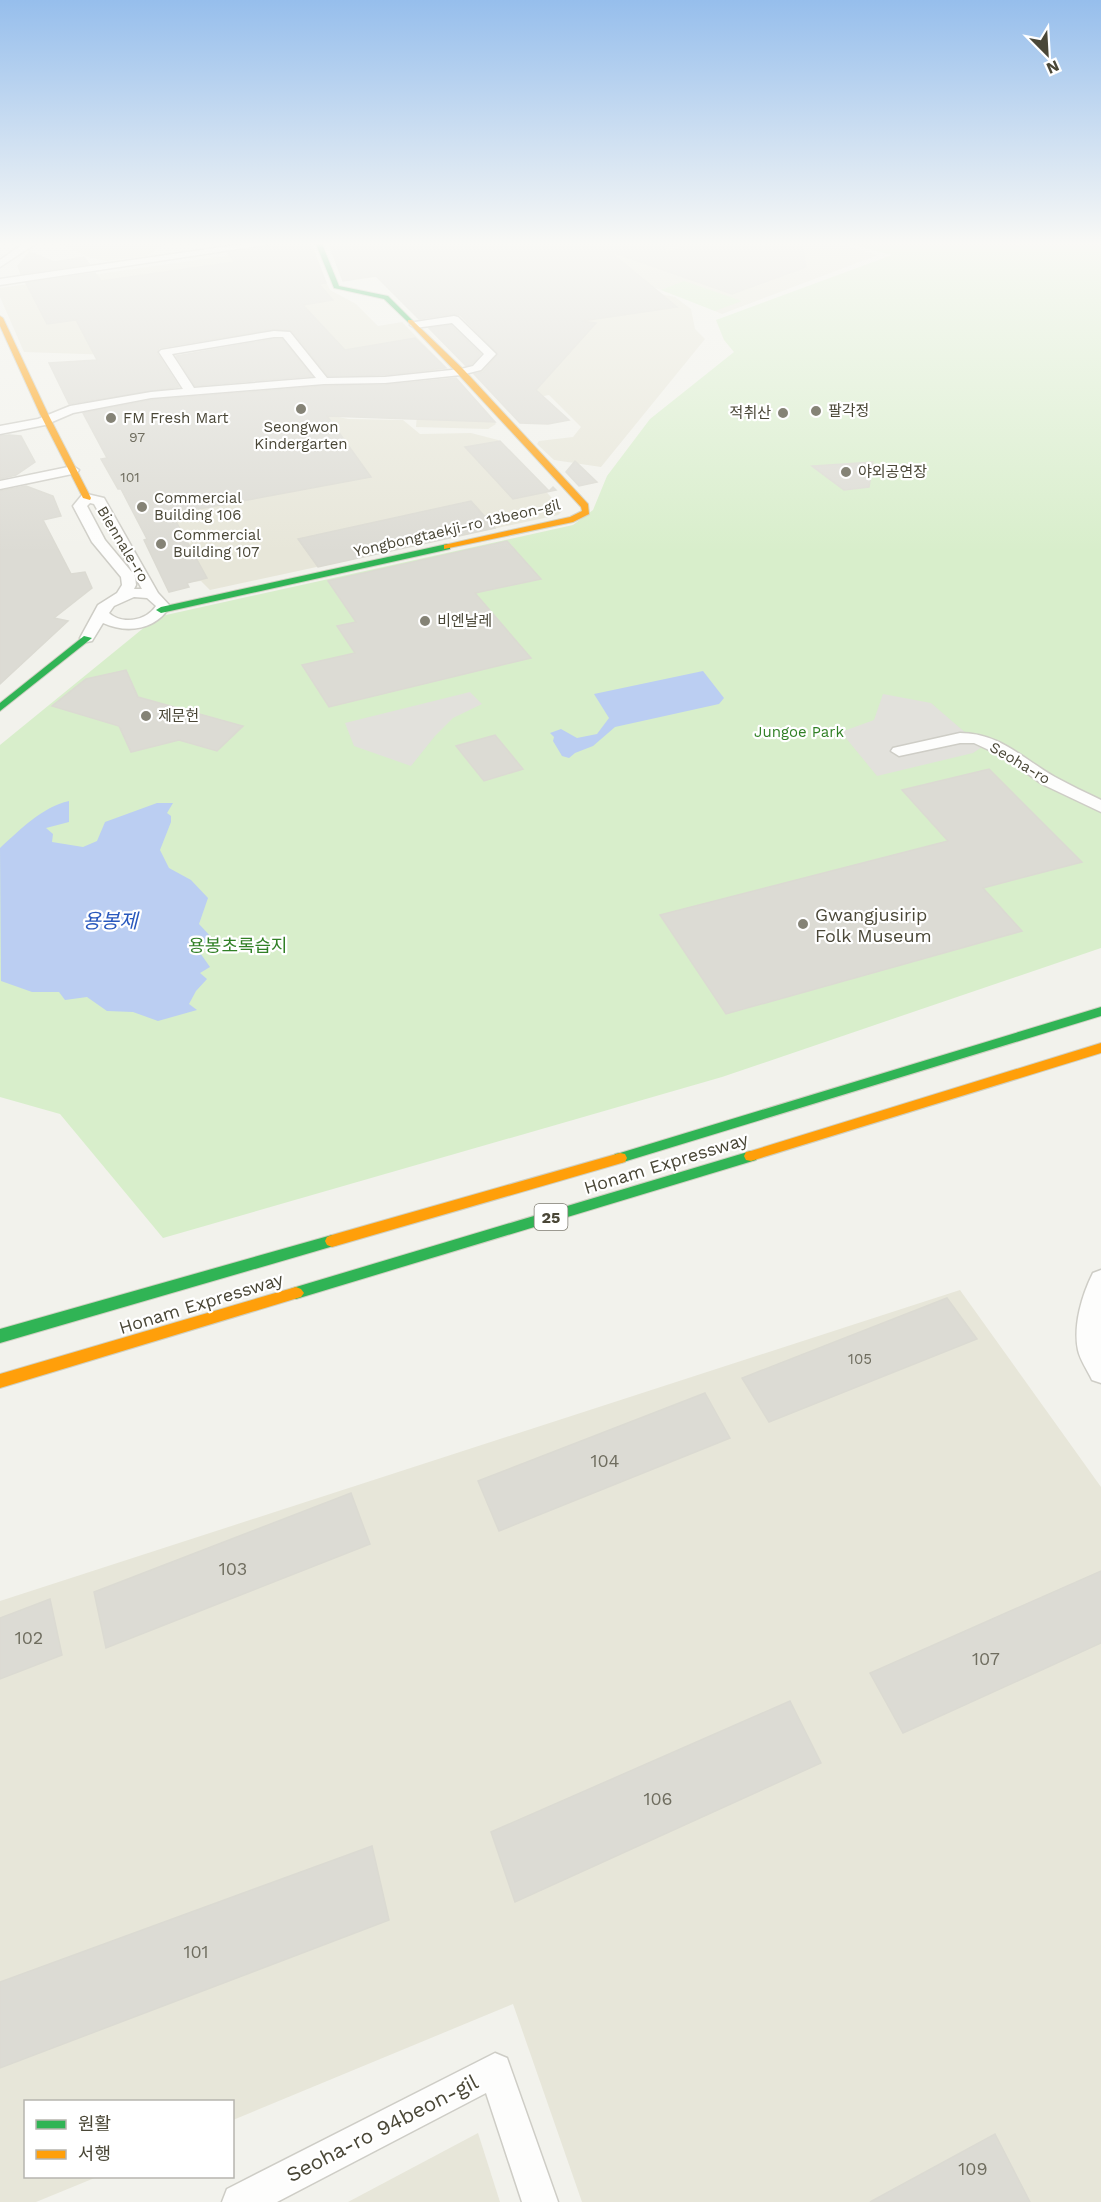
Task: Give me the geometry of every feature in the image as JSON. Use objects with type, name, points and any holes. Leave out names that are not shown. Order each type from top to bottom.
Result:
[{"type":"main road","name":"Biennale-ro","points":[[13,347],[87,498]]},
{"type":"main road","name":"Yongbongtaekji-ro 13beon-gil","points":[[161,610],[573,519],[586,512],[585,506],[436,347]]},
{"type":"main road","points":[[0,708],[87,638]]},
{"type":"main road","name":"Honam Expressway","points":[[0,1336],[561,1176],[1101,1011]]},
{"type":"main road","name":"Honam Expressway","points":[[0,1381],[541,1221],[1101,1048]]},
{"type":"street","points":[[190,391],[165,352],[197,347]]},
{"type":"street","points":[[296,347],[324,381]]},
{"type":"street","points":[[0,430],[30,425],[70,410],[151,395],[324,381],[385,380],[461,372],[477,368],[490,354],[483,347]]},
{"type":"street","points":[[0,485],[73,470]]},
{"type":"street","name":"Biennale-ro","points":[[124,594],[129,585],[128,576],[99,542],[80,506],[87,498],[99,501],[119,538],[132,555],[153,596],[161,601],[161,610]]},
{"type":"street","points":[[87,638],[88,631],[102,614],[107,603],[124,594],[153,596]]},
{"type":"street","points":[[87,638],[119,624],[149,620],[161,610]]},
{"type":"street","points":[[102,614],[110,621],[119,624]]},
{"type":"street","name":"Seoha-ro","points":[[899,751],[960,738],[977,738],[1010,754],[1048,780],[1101,807]]},
{"type":"street","points":[[1101,1280],[1089,1319],[1089,1329],[1090,1351],[1101,1372]]},
{"type":"street","name":"Seoha-ro 94beon-gil","points":[[240,2202],[495,2070],[540,2202]]},
{"type":"shaded area","points":[[22,347],[168,347],[114,355],[24,352]]},
{"type":"shaded area","points":[[310,347],[426,347],[443,364],[442,369],[400,377],[390,366],[341,375]]},
{"type":"shaded area","points":[[507,347],[699,347],[601,467],[554,460],[537,444],[539,441],[573,437],[581,427],[549,395],[529,399],[476,375],[494,356]]},
{"type":"shaded area","points":[[418,401],[476,401],[496,424],[488,429],[416,427]]},
{"type":"shaded area","points":[[325,414],[348,419],[403,420],[420,434],[471,433],[498,440],[563,510],[558,515],[210,590],[201,581],[192,582],[174,547],[191,543],[184,531],[166,522],[158,462]]},
{"type":"shaded area","points":[[470,692],[482,704],[453,718],[411,766],[354,746],[345,723]]},
{"type":"shaded area","points":[[883,694],[931,703],[982,747],[973,753],[877,776],[841,732],[874,720]]},
{"type":"shaded area","points":[[960,1290],[1101,1487],[1101,2202],[582,2202],[513,2004],[234,2120],[234,2100],[24,2100],[24,2178],[95,2178],[36,2202],[0,2202],[0,1601]]},
{"type":"shaded area","points":[[478,2133],[500,2202],[348,2202]]},
{"type":"green space","name":"Jungoe Park","points":[[730,347],[1101,347],[1101,948],[722,1077],[163,1238],[60,1114],[0,1097],[0,745],[157,617],[573,525],[593,510],[607,476],[650,419],[734,352]]},
{"type":"water","points":[[703,671],[724,698],[719,704],[615,727],[593,746],[569,758],[562,756],[553,741],[554,737],[550,733],[561,729],[577,738],[597,734],[609,718],[594,694]]},
{"type":"water","name":"용봉제","points":[[69,801],[69,822],[46,828],[53,834],[52,842],[83,847],[97,841],[105,822],[157,803],[173,803],[167,813],[171,816],[171,822],[160,850],[169,868],[191,880],[208,898],[199,924],[213,939],[198,950],[210,967],[200,973],[207,979],[196,991],[189,1004],[197,1010],[158,1021],[133,1012],[107,1011],[87,997],[65,1000],[59,992],[32,992],[1,981],[0,848],[41,814]]},
{"type":"building","points":[[90,347],[167,347],[159,348],[157,353],[179,387],[69,404],[49,363],[97,360]]},
{"type":"building","points":[[229,347],[288,347],[312,376],[195,386],[176,356]]},
{"type":"building","points":[[305,347],[342,347],[345,350],[364,347],[424,347],[446,368],[385,375],[328,376]]},
{"type":"building","points":[[447,347],[474,347],[481,354],[472,364],[466,366]]},
{"type":"building","points":[[491,347],[575,347],[536,390],[569,420],[548,424],[520,423],[474,374],[483,372],[498,354]]},
{"type":"building","points":[[456,378],[495,422],[327,416],[371,477],[172,514],[207,578],[187,583],[189,587],[169,592],[144,540],[147,539],[121,489],[118,489],[101,459],[107,458],[83,413],[151,400],[324,386],[385,385]]},
{"type":"building","points":[[0,436],[21,436],[35,462],[16,475],[0,479]]},
{"type":"building","points":[[500,441],[549,491],[553,487],[556,490],[513,499],[465,447]]},
{"type":"building","points":[[575,461],[597,482],[579,486],[566,472]]},
{"type":"building","name":"야외공연장","points":[[873,462],[869,487],[844,490],[812,466]]},
{"type":"building","points":[[26,486],[53,496],[61,516],[43,520],[71,574],[85,572],[92,588],[54,618],[68,621],[0,684],[0,491]]},
{"type":"building","points":[[471,501],[495,528],[318,567],[298,539]]},
{"type":"building","points":[[507,541],[541,579],[475,593],[531,658],[329,707],[302,665],[355,653],[337,626],[356,622],[328,581]]},
{"type":"building","name":"제문헌","points":[[126,670],[138,697],[243,726],[217,751],[179,740],[131,752],[119,726],[52,706],[86,679]]},
{"type":"building","points":[[495,735],[523,769],[484,781],[456,746]]},
{"type":"building","points":[[989,769],[1082,862],[983,888],[1022,931],[726,1014],[660,915],[948,841],[902,790]]},
{"type":"building","points":[[947,1298],[977,1339],[769,1422],[742,1378]]},
{"type":"building","points":[[705,1393],[730,1438],[499,1531],[478,1481]]},
{"type":"building","points":[[351,1493],[370,1544],[106,1648],[94,1592]]},
{"type":"building","points":[[1101,1571],[1101,1643],[903,1733],[870,1673]]},
{"type":"building","points":[[50,1599],[62,1655],[0,1679],[0,1618]]},
{"type":"building","points":[[790,1701],[821,1763],[515,1902],[491,1832]]},
{"type":"building","points":[[372,1846],[389,1920],[0,2068],[0,1982]]},
{"type":"building","points":[[995,2134],[1030,2202],[870,2202]]},
{"type":"traffic: fast","points":[[161,610],[447,547]]},
{"type":"traffic: fast","points":[[0,708],[87,638]]},
{"type":"traffic: fast","points":[[620,1158],[1101,1011]]},
{"type":"traffic: fast","points":[[296,1293],[751,1156]]},
{"type":"traffic: fast","points":[[0,1336],[332,1241]]},
{"type":"traffic: slow","points":[[13,347],[87,498]]},
{"type":"traffic: slow","points":[[436,347],[585,506],[586,512],[573,519],[447,547]]},
{"type":"traffic: slow","points":[[751,1156],[1101,1048]]},
{"type":"traffic: slow","points":[[332,1241],[620,1158]]},
{"type":"traffic: slow","points":[[0,1381],[296,1293]]},
{"type":"place","name":"Seongwon Kindergarten","points":[[301,409]]},
{"type":"place","name":"팔각정","points":[[816,411]]},
{"type":"place","name":"적취산","points":[[783,413]]},
{"type":"place","name":"FM Fresh Mart","points":[[111,418]]},
{"type":"place","name":"야외공연장","points":[[846,472]]},
{"type":"place","name":"Commercial Building 106","points":[[142,507]]},
{"type":"place","name":"Commercial Building 107","points":[[161,544]]},
{"type":"place","name":"비엔날레","points":[[425,621]]},
{"type":"place","name":"제문헌","points":[[146,716]]},
{"type":"place","name":"Gwangjusirip Folk Museum","points":[[803,924]]},
{"type":"park label","name":"용봉초록습지","points":[[238,945]]}]
